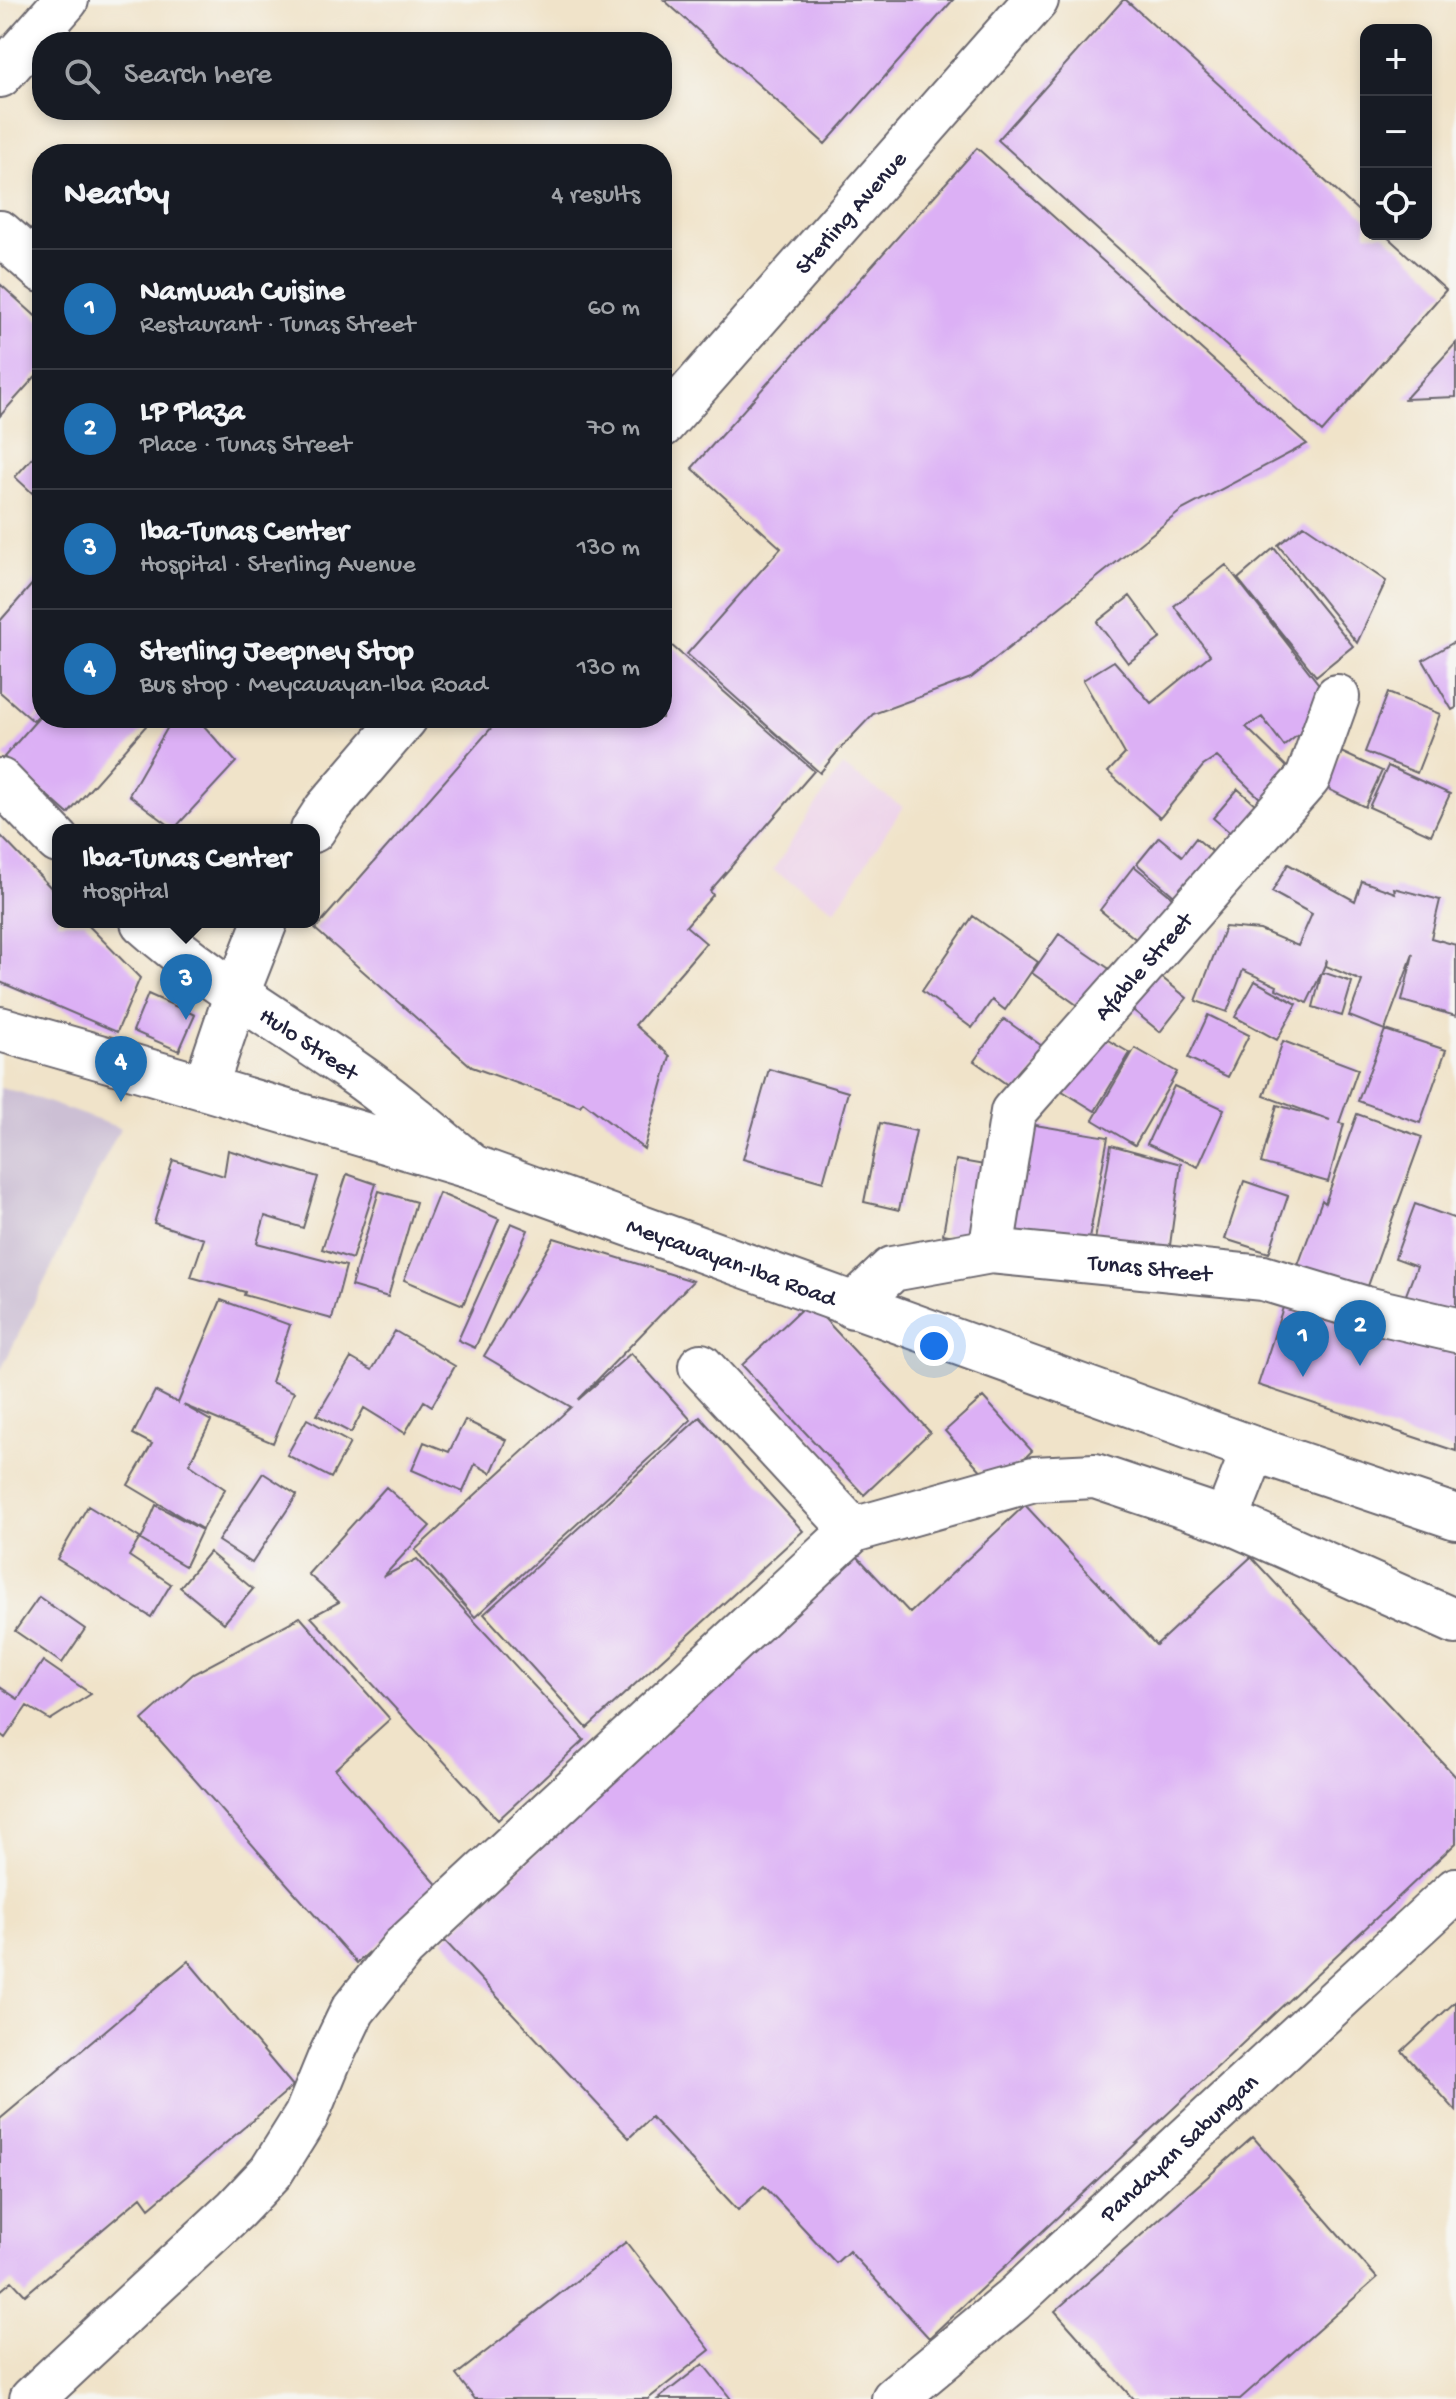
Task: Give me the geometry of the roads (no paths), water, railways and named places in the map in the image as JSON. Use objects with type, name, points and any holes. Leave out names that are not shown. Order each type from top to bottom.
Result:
[{"type":"street","points":[[38,32],[66,0]]},
{"type":"street","name":"Sterling Avenue","points":[[672,414],[1036,0]]},
{"type":"street","points":[[0,75],[32,39]]},
{"type":"street","points":[[0,233],[32,261]]},
{"type":"street","name":"Afable Street","points":[[991,1251],[1013,1112],[1308,778],[1337,697]]},
{"type":"street","points":[[317,824],[396,728]]},
{"type":"street","points":[[0,781],[52,835]]},
{"type":"street","name":"Hulo Street","points":[[150,928],[176,952],[236,996],[356,1073],[472,1167]]},
{"type":"street","points":[[205,1087],[263,928]]},
{"type":"street","name":"Meycauayan-Iba Road","points":[[2,1032],[205,1087],[472,1167],[1254,1449],[1456,1517]]},
{"type":"street","name":"Tunas Street","points":[[853,1306],[892,1269],[991,1251],[1263,1278],[1366,1309],[1456,1330]]},
{"type":"street","points":[[701,1366],[853,1530]]},
{"type":"street","points":[[1226,1520],[1254,1449]]},
{"type":"street","points":[[32,2399],[236,2209],[271,2172],[306,2116],[353,2010],[403,1948],[853,1530],[1034,1479],[1095,1476],[1226,1520],[1456,1622]]},
{"type":"street","name":"Pandayan Sabungan","points":[[894,2399],[1013,2300],[1456,1890]]},
{"type":"place","name":"Iba-Tunas Center","points":[[186,1020]]},
{"type":"place","name":"Sterling Jeepney Stop","points":[[121,1102]]},
{"type":"place","name":"LP Plaza","points":[[1360,1366]]},
{"type":"place","name":"Namwah Cuisine","points":[[1303,1377]]}]
